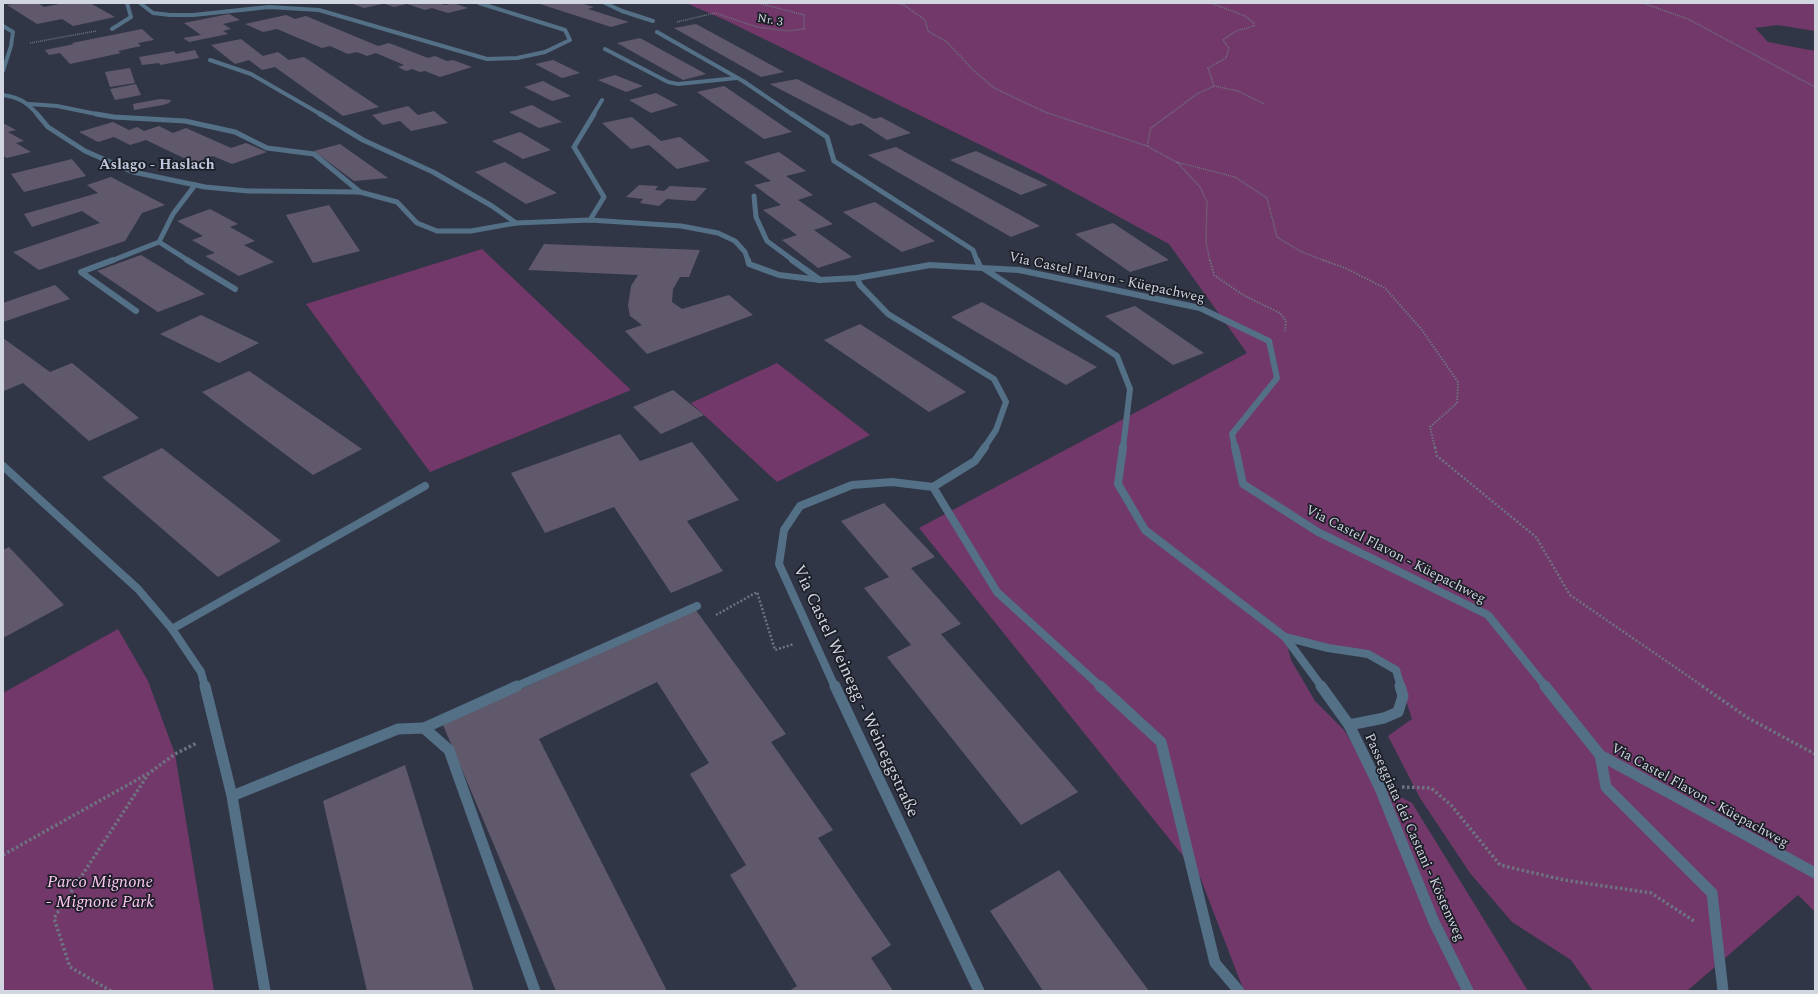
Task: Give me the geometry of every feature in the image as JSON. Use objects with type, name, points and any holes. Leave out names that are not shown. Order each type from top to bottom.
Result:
[{"type":"street","points":[[112,29],[131,17],[127,3]]},
{"type":"street","points":[[140,3],[149,11],[167,15],[194,15],[252,8],[292,6],[319,10],[487,59],[517,58],[545,52],[570,40],[565,30],[479,3]]},
{"type":"street","points":[[605,3],[622,11],[653,21]]},
{"type":"street","points":[[3,26],[13,32],[12,46],[3,71]]},
{"type":"street","points":[[657,32],[737,78],[827,137],[834,161],[974,250],[980,267]]},
{"type":"street","points":[[605,49],[668,82],[678,84],[737,78]]},
{"type":"street","points":[[210,60],[251,74],[363,140],[433,172],[492,206],[516,223]]},
{"type":"street","name":"Via Castel Flavon - Küepachweg","points":[[3,95],[11,96],[29,104],[48,127],[85,151],[133,172],[195,185],[248,191],[360,192],[397,202],[417,223],[437,231],[471,231],[516,223],[590,220],[681,226],[718,233],[735,241],[745,252],[749,264],[779,275],[820,280],[857,278],[930,266],[980,267],[1019,270],[1200,308],[1269,341],[1277,378],[1232,434],[1243,484],[1318,532],[1488,615],[1600,755],[1815,873]]},
{"type":"street","points":[[590,220],[604,197],[574,147],[602,100]]},
{"type":"street","points":[[29,104],[57,106],[114,117],[185,121],[235,132],[267,148],[314,154],[360,192]]},
{"type":"street","points":[[136,311],[81,272],[159,242],[173,214],[195,185]]},
{"type":"street","points":[[754,196],[756,217],[767,241],[820,280]]},
{"type":"street","points":[[159,242],[235,289]]},
{"type":"street","name":"Passeggiata dei Castani - Köstenweg","points":[[980,267],[1117,356],[1130,389],[1118,484],[1145,530],[1285,636],[1349,725],[1379,786],[1434,922],[1468,991]]},
{"type":"street","points":[[857,278],[860,286],[888,314],[994,379],[1006,402],[996,430],[975,461],[933,487],[997,592],[1162,742],[1215,964],[1239,991]]},
{"type":"street","points":[[3,466],[138,589],[172,629],[201,672],[232,796],[265,991]]},
{"type":"street","name":"Via Castel Weinegg - Weineggstraße","points":[[933,487],[892,482],[852,485],[800,506],[784,530],[780,564],[812,638],[979,991]]},
{"type":"street","points":[[172,629],[426,486]]},
{"type":"street","points":[[232,796],[398,729],[424,728],[696,606]]},
{"type":"street","points":[[1285,636],[1328,648],[1368,654],[1396,670],[1403,696],[1398,712],[1384,718],[1349,725]]},
{"type":"street","points":[[424,728],[449,750],[535,991]]},
{"type":"street","points":[[1600,755],[1606,787],[1712,893],[1723,991]]},
{"type":"path","name":"Nr. 3","points":[[673,23],[715,13],[758,27],[788,31],[804,29],[804,15],[758,3]]},
{"type":"path","points":[[896,3],[904,5],[925,20],[928,32],[947,42],[973,70],[994,88],[1045,112],[1147,146],[1176,162],[1236,177],[1267,198],[1277,237],[1300,251],[1345,268],[1385,288],[1422,330],[1458,382],[1457,403],[1430,427],[1437,456],[1536,537],[1570,595],[1748,718],[1815,754]]},
{"type":"path","points":[[1211,3],[1245,16],[1254,23],[1254,26],[1236,31],[1223,40],[1229,48],[1226,58],[1208,68],[1214,86]]},
{"type":"path","points":[[1643,3],[1688,19],[1815,88]]},
{"type":"path","points":[[1147,146],[1151,128],[1197,94],[1214,86],[1238,91],[1264,104]]},
{"type":"path","points":[[1176,162],[1200,187],[1207,202],[1206,243],[1214,275],[1243,295],[1280,313],[1286,321],[1285,336],[1269,341]]},
{"type":"path","points":[[696,606],[706,620],[757,592],[775,650],[812,638]]},
{"type":"path","points":[[3,855],[149,773],[175,754],[217,733]]},
{"type":"path","points":[[111,991],[70,967],[54,918],[149,773]]},
{"type":"path","points":[[1379,786],[1431,788],[1451,805],[1500,865],[1564,880],[1651,893],[1717,937]]},
{"type":"green space","points":[[686,3],[1815,3],[1815,31],[1778,25],[1755,28],[1768,42],[1815,51],[1815,912],[1798,895],[1687,991],[1593,991],[1571,960],[1512,922],[1470,873],[1420,798],[1388,736],[1412,719],[1396,670],[1368,654],[1285,637],[1291,660],[1315,701],[1344,730],[1379,786],[1412,803],[1528,991],[1244,991],[1200,877],[919,528],[1247,353],[1169,244],[1040,174],[725,20]]},
{"type":"green space","points":[[482,249],[631,390],[430,472],[306,304]]},
{"type":"green space","points":[[777,363],[870,435],[777,482],[691,403]]},
{"type":"green space","name":"Parco Mignone - Mignone Park","points":[[118,629],[148,681],[175,754],[214,991],[3,991],[3,693]]},
{"type":"building","points":[[17,3],[38,3],[44,7],[64,3],[90,3],[115,17],[73,26],[62,19],[37,24],[7,5]]},
{"type":"building","points":[[350,3],[382,3],[382,4],[364,8]]},
{"type":"building","points":[[382,3],[439,3],[445,5],[453,3],[468,8],[448,13],[432,8],[425,10],[407,4],[394,7]]},
{"type":"building","points":[[537,3],[580,3],[594,7],[588,9],[629,22],[611,27]]},
{"type":"building","points":[[229,14],[240,20],[223,24],[231,29],[223,31],[228,34],[189,42],[183,38],[201,35],[184,23]]},
{"type":"building","points":[[286,15],[295,19],[306,16],[378,46],[389,43],[428,58],[435,56],[447,61],[453,60],[472,67],[440,77],[425,71],[420,72],[412,69],[406,71],[398,67],[404,65],[376,53],[367,56],[357,52],[348,54],[330,46],[322,48],[277,29],[263,32],[245,24]]},
{"type":"building","points":[[696,24],[784,72],[761,77],[674,28]]},
{"type":"building","points":[[142,29],[154,40],[138,43],[141,46],[118,51],[121,53],[70,64],[60,53],[49,55],[45,50],[74,44],[72,43]]},
{"type":"building","points":[[640,38],[706,74],[683,80],[617,43]]},
{"type":"building","points":[[241,39],[263,56],[278,52],[289,60],[304,57],[379,107],[343,116],[275,67],[262,70],[249,60],[235,64],[211,45]]},
{"type":"building","points":[[195,50],[199,58],[160,65],[159,63],[142,65],[139,57],[174,51],[176,54]]},
{"type":"building","points":[[553,60],[580,73],[562,78],[535,64]]},
{"type":"building","points":[[130,68],[135,83],[110,87],[105,72]]},
{"type":"building","points":[[615,75],[643,86],[626,92],[598,80]]},
{"type":"building","points":[[797,79],[874,119],[881,117],[911,133],[887,140],[861,123],[851,126],[770,84]]},
{"type":"building","points":[[543,81],[571,96],[552,101],[524,87]]},
{"type":"building","points":[[136,84],[141,95],[115,100],[110,89]]},
{"type":"building","points":[[724,86],[792,132],[764,139],[697,92]]},
{"type":"building","points":[[656,93],[678,105],[651,113],[629,100]]},
{"type":"building","points":[[160,99],[171,100],[169,103],[163,105],[134,110],[133,104]]},
{"type":"building","points":[[532,105],[562,122],[539,128],[509,112]]},
{"type":"building","points":[[408,106],[418,115],[434,111],[448,123],[411,131],[400,121],[383,125],[372,115]]},
{"type":"building","points":[[632,117],[661,141],[680,137],[710,161],[677,169],[649,145],[631,149],[602,123]]},
{"type":"building","points":[[113,122],[129,130],[137,127],[144,131],[159,126],[173,133],[186,128],[231,148],[246,143],[267,152],[232,164],[213,156],[194,163],[146,140],[130,145],[114,137],[98,142],[79,132]]},
{"type":"building","points":[[3,123],[16,130],[8,132],[24,141],[16,143],[31,152],[7,158],[3,156]]},
{"type":"building","points":[[520,132],[551,150],[523,159],[492,141]]},
{"type":"building","points":[[340,144],[388,178],[354,181],[314,151]]},
{"type":"building","points":[[896,147],[1040,226],[1011,237],[868,155]]},
{"type":"building","points":[[976,151],[1048,185],[1021,195],[950,160]]},
{"type":"building","points":[[779,152],[806,171],[786,176],[813,195],[798,200],[833,224],[814,230],[852,257],[818,268],[782,240],[797,235],[763,210],[781,205],[754,185],[771,181],[744,162]]},
{"type":"building","points":[[72,159],[86,176],[24,192],[11,174]]},
{"type":"building","points":[[505,162],[557,193],[526,204],[475,172]]},
{"type":"building","points":[[111,177],[165,205],[142,213],[125,241],[39,270],[13,252],[100,223],[82,211],[32,227],[24,214],[98,193],[87,185]]},
{"type":"building","points":[[639,185],[658,186],[655,190],[664,191],[670,186],[707,188],[695,201],[667,199],[659,206],[640,203],[643,199],[626,197]]},
{"type":"building","points":[[875,202],[935,241],[902,252],[843,212]]},
{"type":"building","points":[[329,205],[360,251],[313,263],[286,215]]},
{"type":"building","points":[[210,209],[238,224],[230,227],[255,241],[244,245],[274,262],[239,276],[205,256],[215,253],[192,240],[203,236],[177,221]]},
{"type":"building","points":[[1113,223],[1169,260],[1130,272],[1075,234]]},
{"type":"building","points":[[544,244],[700,250],[689,277],[680,277],[673,289],[672,302],[682,309],[729,295],[753,315],[647,354],[625,331],[642,325],[630,316],[628,306],[631,286],[638,275],[528,270]]},
{"type":"building","points":[[141,255],[205,294],[158,312],[97,271]]},
{"type":"building","points":[[55,285],[70,299],[3,322],[3,303]]},
{"type":"building","points":[[982,302],[1097,367],[1066,385],[951,317]]},
{"type":"building","points":[[1135,306],[1204,353],[1173,365],[1105,316]]},
{"type":"building","points":[[201,315],[259,343],[219,363],[160,334]]},
{"type":"building","points":[[860,324],[966,392],[929,412],[824,340]]},
{"type":"building","points":[[3,338],[50,372],[72,363],[139,418],[89,441],[23,383],[4,391]]},
{"type":"building","points":[[249,371],[362,449],[313,475],[202,392]]},
{"type":"building","points":[[673,390],[704,415],[661,434],[633,407]]},
{"type":"building","points":[[620,434],[640,461],[692,442],[739,500],[687,521],[723,571],[671,593],[614,507],[545,533],[511,473]]},
{"type":"building","points":[[162,448],[281,541],[218,577],[102,477]]},
{"type":"building","points":[[884,503],[935,557],[911,568],[961,624],[941,634],[1078,792],[1021,825],[887,657],[911,645],[864,588],[889,577],[841,521]]},
{"type":"building","points":[[9,547],[64,605],[3,638],[3,550]]},
{"type":"building","points":[[695,609],[786,734],[771,742],[833,830],[818,838],[891,945],[871,958],[893,991],[789,991],[797,986],[730,875],[746,865],[690,774],[709,763],[657,682],[539,739],[667,991],[556,991],[443,725]]},
{"type":"building","points":[[405,765],[474,991],[367,991],[323,801]]},
{"type":"building","points":[[1059,870],[1149,991],[1043,991],[990,911]]},
{"type":"district","name":"Aslago - Haslach","points":[[157,164]]}]
